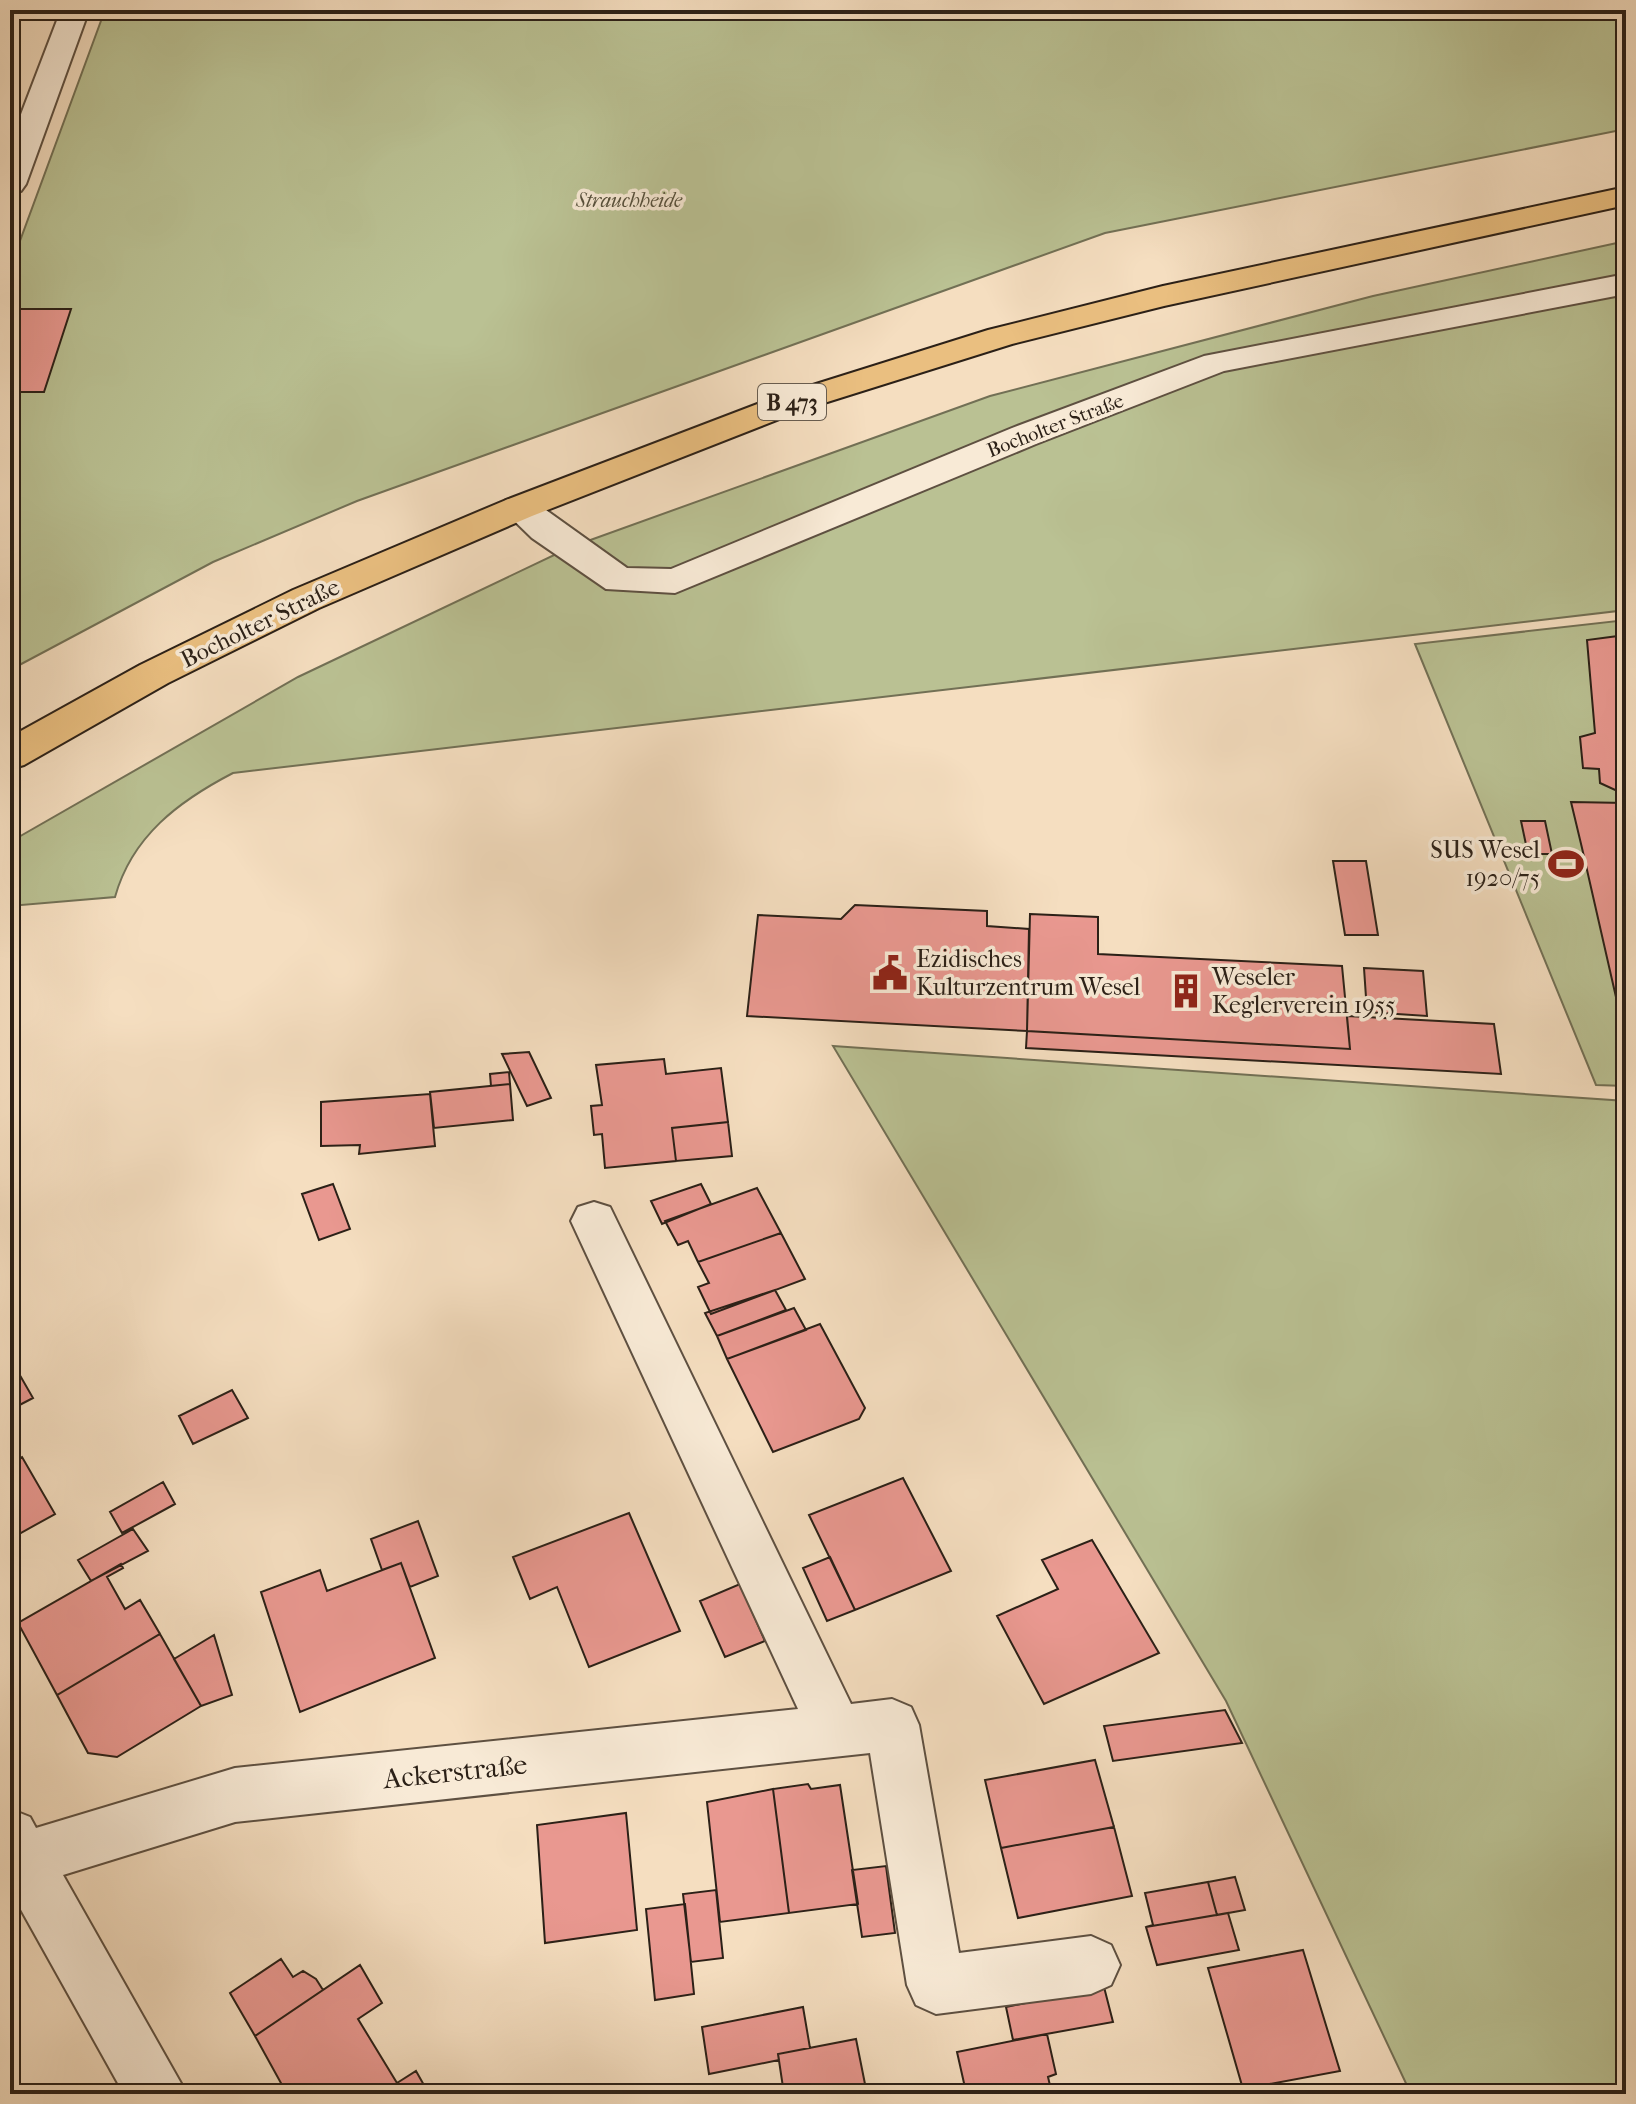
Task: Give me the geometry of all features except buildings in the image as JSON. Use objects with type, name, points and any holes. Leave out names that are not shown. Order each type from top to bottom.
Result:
[{"type":"main road","name":"Bocholter Straße","points":[[10,755],[154,674],[306,599],[519,508],[793,402],[1000,337],[1327,258],[1626,196]]},
{"type":"street","points":[[10,184],[75,10]]},
{"type":"street","name":"Bocholter Straße","points":[[519,508],[619,580],[675,581],[1024,436],[1216,363],[1626,284]]},
{"type":"street","points":[[594,1221],[836,1731]]},
{"type":"street","name":"Ackerstraße","points":[[157,2094],[18,1847],[235,1795],[892,1725],[936,1985],[1091,1965]]},
{"type":"green space","name":"Strauchheide","points":[[105,10],[1626,10],[1626,129],[1105,233],[357,501],[213,562],[10,670],[10,268]]},
{"type":"green space","points":[[1626,241],[1626,610],[233,773],[176,808],[160,823],[133,856],[115,897],[10,906],[10,842],[298,677],[571,547],[990,396],[1373,296]]},
{"type":"green space","name":"SUS Wesel 1920/75","points":[[1626,620],[1626,1086],[1596,1085],[1415,644]]},
{"type":"green space","points":[[833,1046],[1626,1101],[1626,2094],[1411,2094],[1226,1701]]},
{"type":"place","name":"SUS Wesel 1920/75","points":[[1566,864]]},
{"type":"place","name":"Ezidisches Kulturzentrum Wesel","points":[[890,973]]},
{"type":"place","name":"Weseler Keglerverein 1955","points":[[1186,991]]}]
